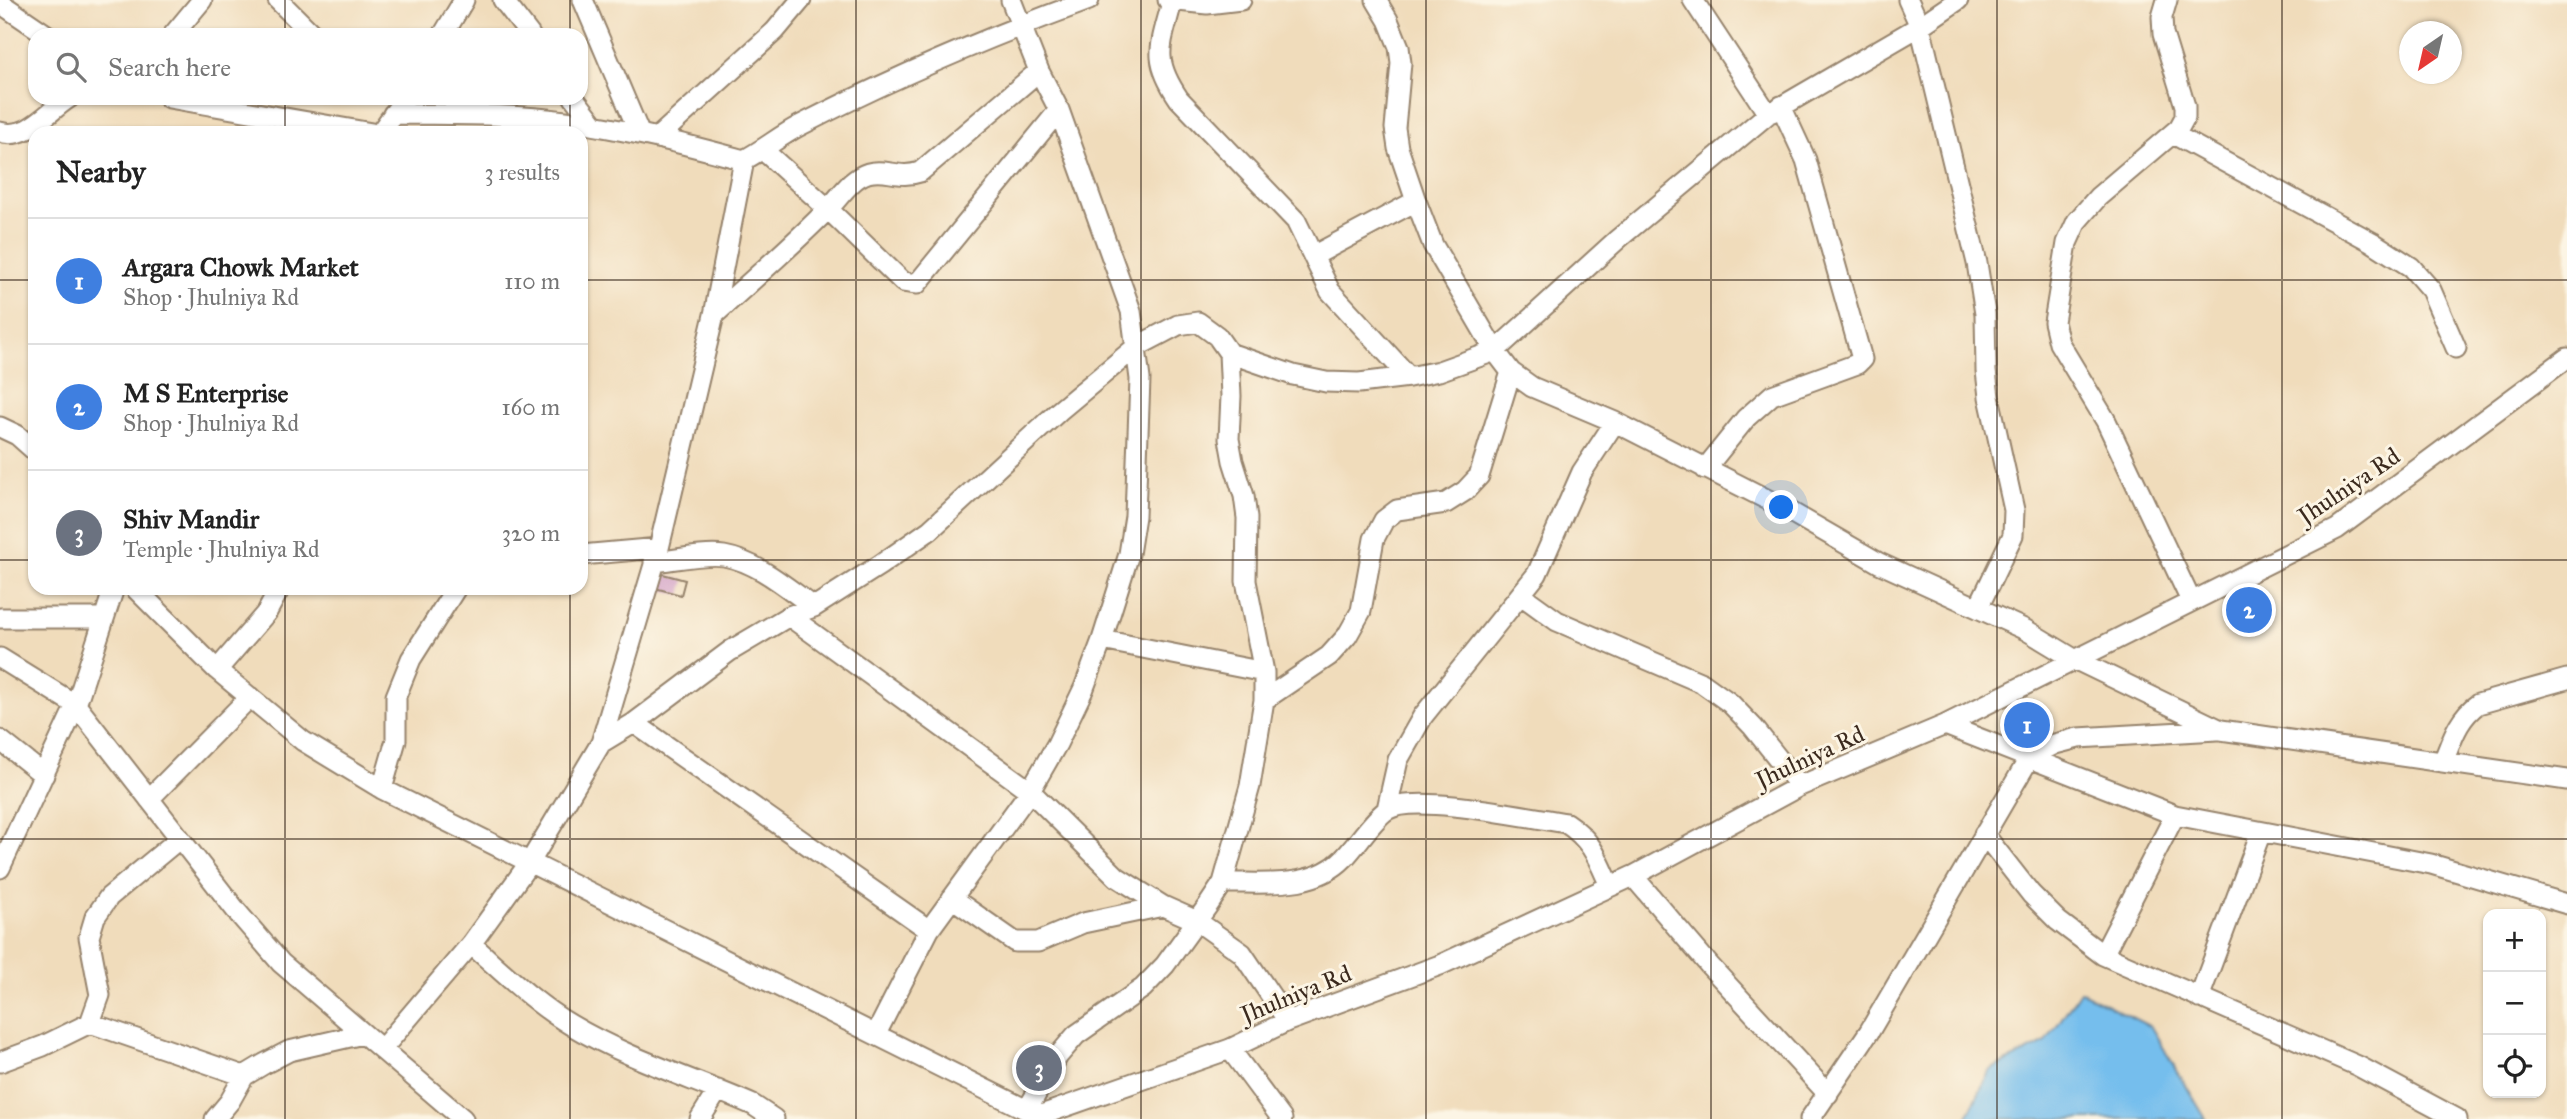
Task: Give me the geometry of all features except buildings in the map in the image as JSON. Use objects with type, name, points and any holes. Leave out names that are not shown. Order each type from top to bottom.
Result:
[{"type":"street","points":[[179,28],[202,0]]},
{"type":"street","points":[[278,0],[306,28]]},
{"type":"street","points":[[447,28],[464,0]]},
{"type":"street","points":[[503,0],[525,28]]},
{"type":"street","points":[[583,0],[648,135]]},
{"type":"street","points":[[876,1034],[929,930],[1030,791],[1068,722],[1102,640],[1129,555],[1135,516],[1140,379],[1131,310],[1059,110],[1039,71],[1011,0]]},
{"type":"street","points":[[576,126],[595,125],[648,135],[744,160],[806,123],[1020,25],[1089,0]]},
{"type":"street","points":[[1241,0],[1207,4],[1170,1],[1159,52],[1166,79],[1179,99],[1296,221],[1330,290],[1409,377]]},
{"type":"street","points":[[1376,0],[1399,47],[1401,63],[1395,128],[1416,201],[1433,245],[1495,351],[1511,372],[1532,387],[1615,422],[1783,507],[1879,563],[2026,630],[2074,659],[2221,730]]},
{"type":"street","points":[[1693,0],[1774,110],[1806,160],[1862,359],[1857,364],[1772,395],[1746,418],[1705,469]]},
{"type":"street","points":[[1908,0],[1920,26],[1977,263],[1985,314],[1989,397],[2014,510],[2013,536],[1978,608]]},
{"type":"street","points":[[1229,353],[1293,375],[1326,382],[1359,383],[1439,371],[1495,351],[1618,239],[1774,110],[1920,26],[1958,0]]},
{"type":"street","points":[[2167,0],[2162,17],[2163,34],[2186,112],[2182,123],[2173,134],[2098,197],[2077,221],[2067,243],[2054,322],[2060,343],[2106,421],[2191,601]]},
{"type":"street","points":[[648,135],[775,31],[797,2]]},
{"type":"street","points":[[0,3],[37,28]]},
{"type":"street","points":[[714,315],[828,209],[852,183],[866,173],[881,172],[907,177],[920,172],[1039,71]]},
{"type":"street","points":[[32,126],[60,105]]},
{"type":"street","points":[[210,105],[331,126]]},
{"type":"street","points":[[385,126],[400,105]]},
{"type":"street","points":[[580,105],[595,125]]},
{"type":"street","points":[[763,150],[903,282],[917,284],[1059,110]]},
{"type":"street","points":[[393,114],[497,116],[551,126]]},
{"type":"street","points":[[0,132],[8,134],[28,129]]},
{"type":"street","points":[[2173,134],[2372,242],[2411,267],[2431,290],[2456,348]]},
{"type":"street","points":[[382,1049],[471,944],[530,862],[601,743],[656,555],[714,315],[744,160]]},
{"type":"street","points":[[1313,256],[1416,201]]},
{"type":"street","points":[[142,595],[217,670],[303,741],[382,789],[876,1034],[1035,1116],[1058,1056],[1076,1035],[1143,988],[1165,965],[1223,883],[1250,786],[1264,700],[1264,672],[1246,581],[1247,518],[1244,496],[1229,439],[1229,353],[1217,336],[1198,321],[1178,325],[1136,346],[1059,411],[930,530],[844,590],[814,607],[789,615],[730,651],[634,723],[601,743]]},
{"type":"street","name":"Jhulniya Rd","points":[[1035,1116],[1230,1049],[1288,1021],[1440,964],[1633,876],[1800,786],[1945,725],[2337,529],[2567,358]]},
{"type":"street","points":[[1264,700],[1329,656],[1348,636],[1361,611],[1374,539],[1384,520],[1397,510],[1446,503],[1465,491],[1479,476],[1511,372]]},
{"type":"street","points":[[1223,883],[1296,881],[1321,876],[1342,860],[1387,809],[1398,760],[1409,739],[1423,716],[1537,574],[1569,498],[1615,422]]},
{"type":"street","points":[[0,427],[28,445]]},
{"type":"street","points":[[588,555],[722,556],[743,561],[769,575],[814,607]]},
{"type":"street","points":[[0,868],[76,705],[112,595]]},
{"type":"street","points":[[217,670],[267,612],[276,595]]},
{"type":"street","points":[[382,789],[396,740],[396,696],[411,659],[452,595]]},
{"type":"street","points":[[1521,595],[1557,621],[1702,683],[1730,703],[1754,727],[1800,786]]},
{"type":"street","points":[[789,615],[1030,791],[1116,877],[1163,906],[1197,921],[1242,953],[1288,1021]]},
{"type":"street","points":[[0,618],[104,618]]},
{"type":"street","points":[[1102,640],[1264,672]]},
{"type":"street","points":[[0,658],[76,705],[179,839],[281,963],[464,1119]]},
{"type":"street","points":[[2443,762],[2459,724],[2468,711],[2478,704],[2567,679]]},
{"type":"street","points":[[149,799],[250,697]]},
{"type":"street","points":[[634,723],[929,930]]},
{"type":"street","points":[[1945,725],[2175,815],[2431,864],[2567,904]]},
{"type":"street","points":[[1810,1119],[1868,1032],[2030,757],[2055,744],[2078,738],[2221,730],[2567,780]]},
{"type":"street","points":[[0,740],[44,775]]},
{"type":"street","points":[[1387,809],[1416,804],[1449,806],[1566,823],[1581,833],[1591,846],[1610,886]]},
{"type":"street","points":[[2103,955],[2175,815]]},
{"type":"street","points":[[2199,998],[2261,832]]},
{"type":"street","points":[[1984,834],[2031,894],[2057,921],[2103,955],[2358,1066],[2457,1119]]},
{"type":"street","points":[[0,1062],[43,1046],[90,1023],[100,995],[89,937],[95,917],[109,897],[179,839]]},
{"type":"street","points":[[1633,876],[1710,966],[1828,1094]]},
{"type":"street","points":[[952,898],[1015,942],[1038,942],[1083,923],[1163,906]]},
{"type":"street","points":[[471,944],[538,1003],[572,1026],[753,1105],[775,1119]]},
{"type":"street","points":[[90,1023],[244,1076]]},
{"type":"street","points":[[215,1119],[230,1101],[244,1076],[289,1051],[363,1034]]},
{"type":"street","points":[[1230,1049],[1282,1119]]},
{"type":"street","points":[[700,1119],[718,1090]]},
{"type":"water","points":[[2080,991],[2151,1027],[2206,1119],[1966,1119],[1990,1070],[2046,1042]]},
{"type":"place","name":"M S Enterprise","points":[[2249,610]]},
{"type":"place","name":"Argara Chowk Market","points":[[2027,725]]},
{"type":"place","name":"Shiv Mandir","points":[[1039,1068]]}]
